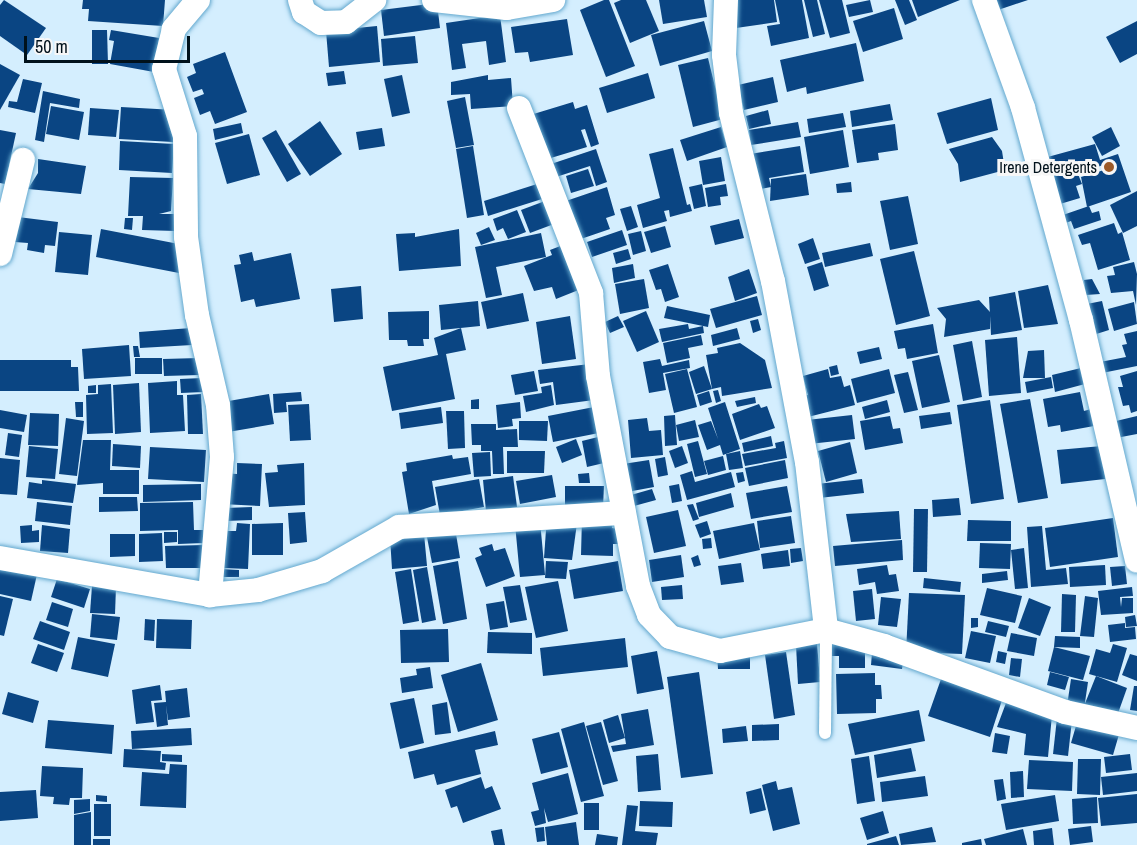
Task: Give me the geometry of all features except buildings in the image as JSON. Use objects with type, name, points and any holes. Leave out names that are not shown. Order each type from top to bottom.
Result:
[{"type":"street","points":[[198,0],[174,29],[164,69],[185,136],[186,237],[197,315],[218,405],[222,457],[210,595]]},
{"type":"street","points":[[300,0],[304,12],[321,23],[346,22],[374,0]]},
{"type":"street","points":[[434,0],[507,8],[552,0]]},
{"type":"street","points":[[726,0],[724,55],[731,113],[773,281],[807,462],[826,630]]},
{"type":"street","points":[[984,0],[1023,108],[1054,219],[1137,561]]},
{"type":"street","points":[[519,108],[591,293],[598,376],[641,595],[649,615],[670,637],[720,651],[826,630],[884,646],[1065,712],[1137,728]]},
{"type":"street","points":[[0,254],[23,160]]},
{"type":"street","points":[[0,558],[210,595],[258,590],[322,571],[399,527],[624,513]]},
{"type":"lane","points":[[825,732],[826,630]]},
{"type":"place","name":"Irene Detergents","points":[[1109,167]]}]
